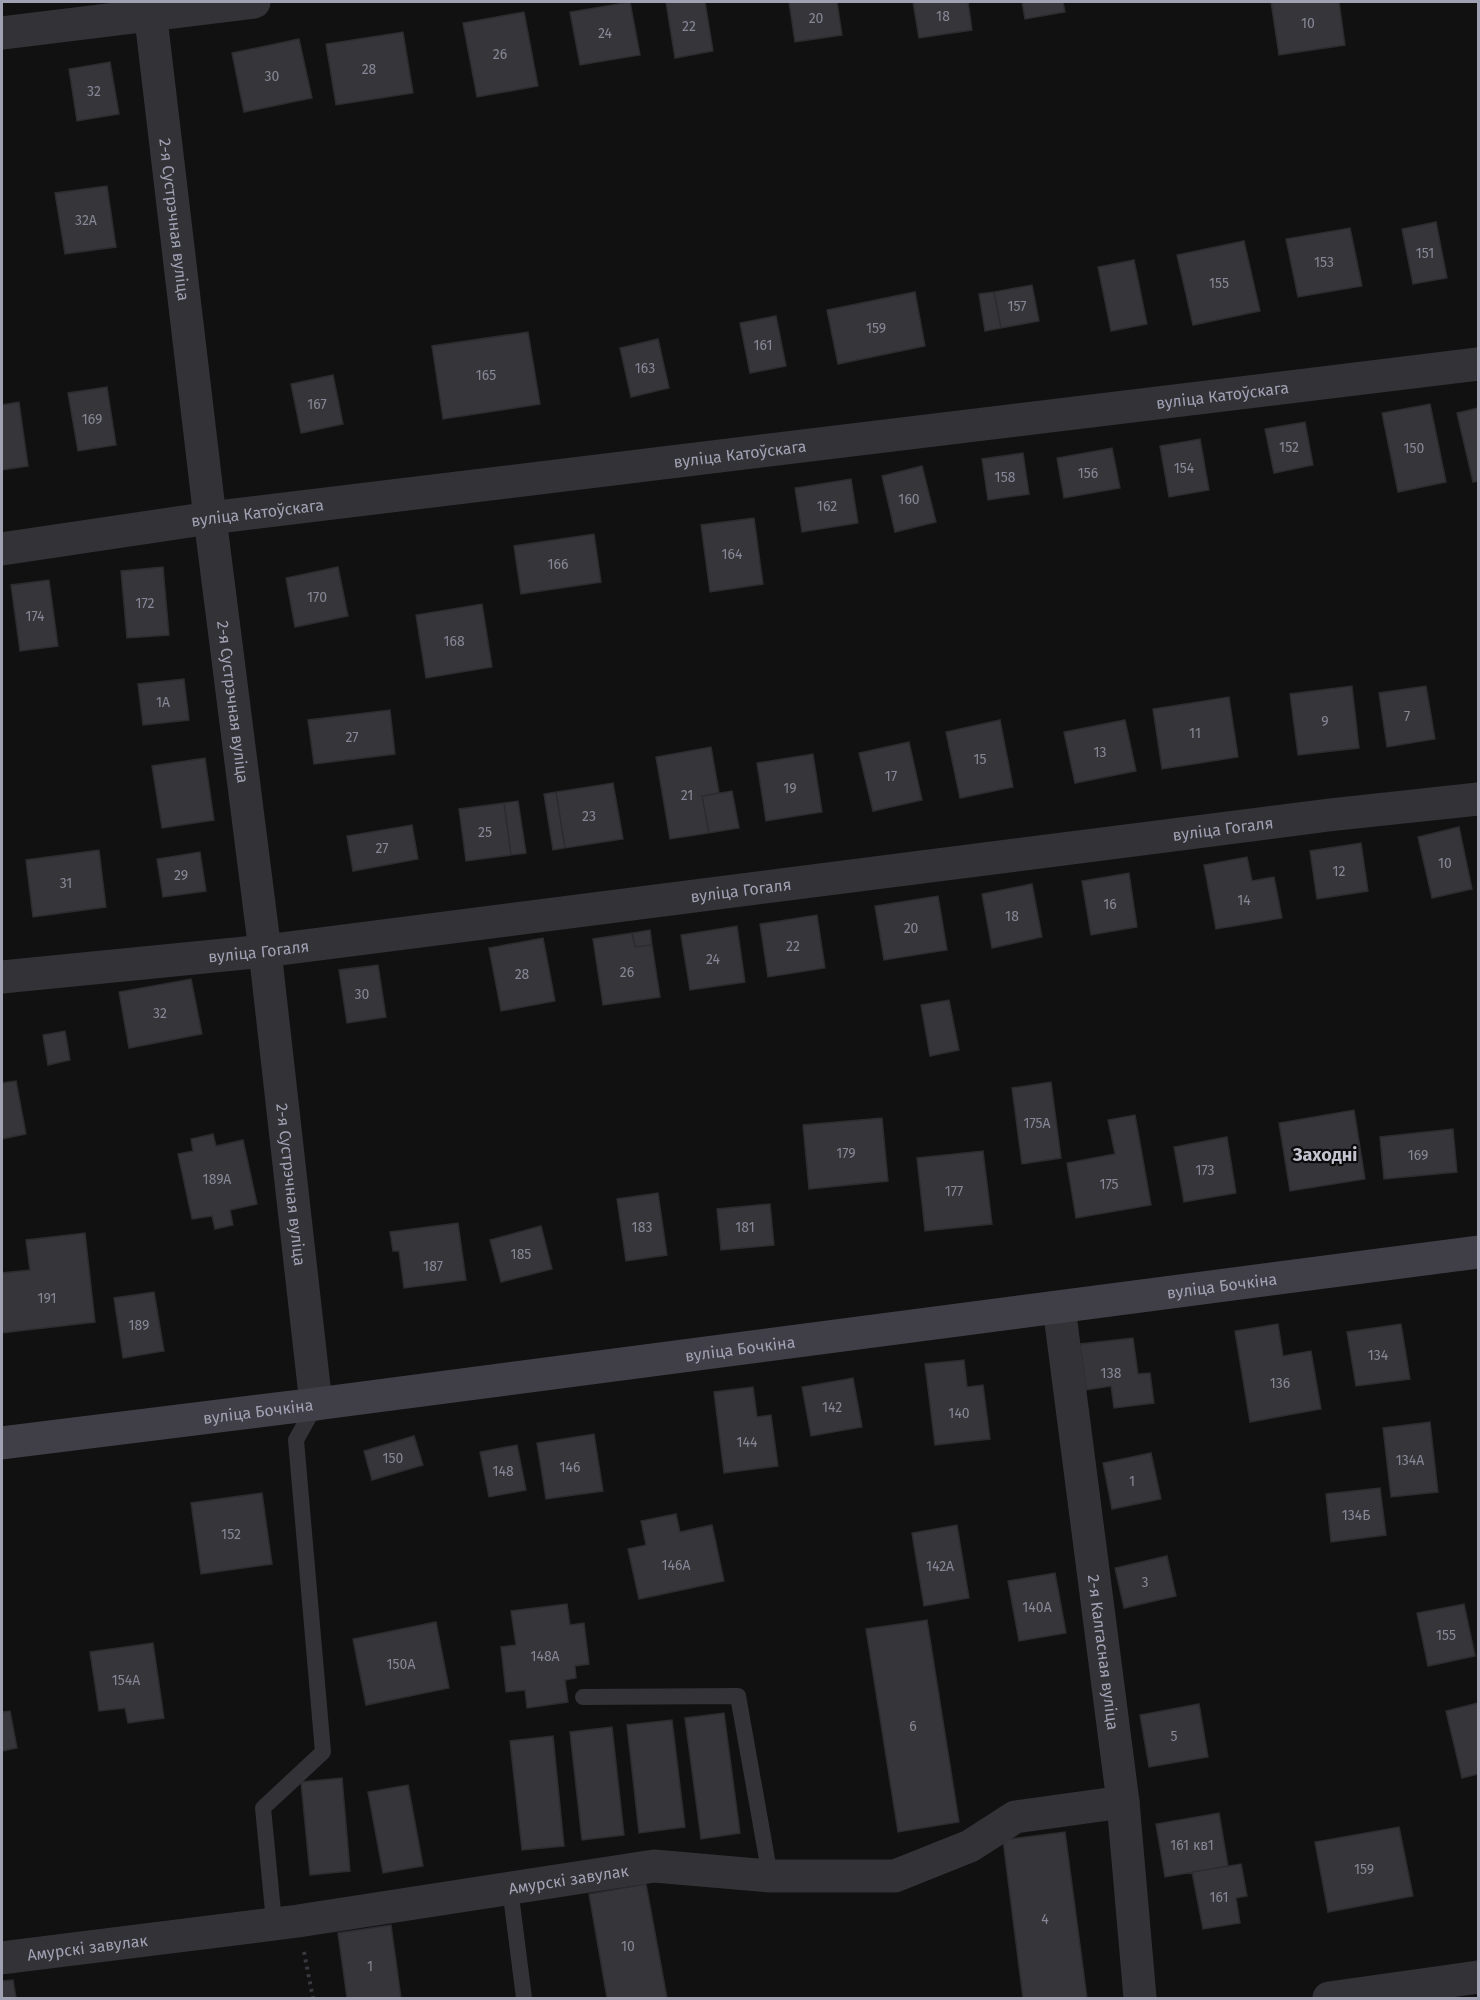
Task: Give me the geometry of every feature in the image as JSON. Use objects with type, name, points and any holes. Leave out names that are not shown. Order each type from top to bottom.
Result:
[{"type":"main road","name":"вуліца Бочкіна","points":[[2,1443],[1479,1252]]},
{"type":"street","points":[[2,33],[150,9],[254,2]]},
{"type":"street","name":"2-я Сустрэчная вуліца","points":[[150,9],[210,518],[266,951],[316,1404]]},
{"type":"street","name":"вуліца Катоўскага","points":[[2,549],[210,518],[1479,364]]},
{"type":"street","name":"вуліца Гогаля","points":[[2,977],[266,951],[1329,815],[1479,799]]},
{"type":"street","name":"2-я Калгасная вуліца","points":[[1059,1307],[1123,1802],[1140,1998]]},
{"type":"street","name":"Амурскі завулак","points":[[2,1958],[286,1922],[654,1866],[770,1876],[895,1876],[970,1846],[1015,1817],[1123,1802]]},
{"type":"street","points":[[1329,1998],[1479,1977]]},
{"type":"lane","points":[[286,1922],[263,1808],[323,1752],[296,1440],[316,1404]]},
{"type":"lane","points":[[583,1697],[738,1696],[770,1876]]},
{"type":"lane","points":[[510,1888],[524,1998]]},
{"type":"path","points":[[286,1922],[313,1998]]},
{"type":"building","points":[[630,2],[640,55],[580,65],[570,12]]},
{"type":"building","points":[[666,2],[705,2],[713,51],[675,58]]},
{"type":"building","points":[[789,2],[837,2],[842,35],[795,42]]},
{"type":"building","points":[[913,2],[968,2],[972,30],[919,38]]},
{"type":"building","points":[[1022,2],[1063,2],[1065,12],[1025,19]]},
{"type":"building","points":[[1271,2],[1339,2],[1345,45],[1279,55]]},
{"type":"building","points":[[524,12],[538,86],[477,97],[463,23]]},
{"type":"building","points":[[403,32],[413,93],[336,105],[326,44]]},
{"type":"building","points":[[299,39],[312,98],[244,112],[232,53]]},
{"type":"building","points":[[110,62],[119,114],[77,121],[69,69]]},
{"type":"building","points":[[107,186],[116,247],[65,254],[55,193]]},
{"type":"building","points":[[1436,222],[1447,278],[1413,284],[1402,229]]},
{"type":"building","points":[[1350,228],[1362,286],[1298,297],[1286,239]]},
{"type":"building","points":[[1244,241],[1260,311],[1193,325],[1177,255]]},
{"type":"building","points":[[1134,260],[1147,324],[1111,331],[1098,267]]},
{"type":"building","points":[[1032,285],[1039,321],[1001,328],[994,292]]},
{"type":"building","points":[[915,292],[925,346],[838,364],[827,310]]},
{"type":"building","points":[[994,292],[1001,328],[985,331],[979,294]]},
{"type":"building","points":[[776,316],[786,366],[750,373],[740,323]]},
{"type":"building","points":[[528,332],[540,404],[443,419],[432,346]]},
{"type":"building","points":[[658,339],[669,388],[631,397],[620,348]]},
{"type":"building","points":[[333,375],[343,424],[301,433],[291,384]]},
{"type":"building","points":[[107,387],[116,445],[78,451],[68,393]]},
{"type":"building","points":[[19,402],[28,466],[2,470],[2,405]]},
{"type":"building","points":[[1430,404],[1446,482],[1398,492],[1382,413]]},
{"type":"building","points":[[1478,408],[1478,481],[1473,482],[1457,413]]},
{"type":"building","points":[[1305,422],[1313,465],[1274,473],[1265,429]]},
{"type":"building","points":[[1200,439],[1209,490],[1169,497],[1160,446]]},
{"type":"building","points":[[1112,448],[1120,488],[1064,498],[1057,458]]},
{"type":"building","points":[[1023,453],[1029,494],[988,500],[982,459]]},
{"type":"building","points":[[922,466],[936,522],[895,532],[882,476]]},
{"type":"building","points":[[851,479],[858,523],[802,532],[795,488]]},
{"type":"building","points":[[754,518],[763,584],[710,592],[701,525]]},
{"type":"building","points":[[594,534],[601,582],[521,594],[514,546]]},
{"type":"building","points":[[163,567],[169,635],[127,638],[121,571]]},
{"type":"building","points":[[338,567],[348,616],[295,627],[286,578]]},
{"type":"building","points":[[49,580],[58,646],[20,651],[11,585]]},
{"type":"building","points":[[482,604],[492,667],[426,678],[416,615]]},
{"type":"building","points":[[184,679],[189,720],[143,725],[138,684]]},
{"type":"building","points":[[1352,686],[1359,748],[1298,755],[1290,694]]},
{"type":"building","points":[[1426,686],[1435,739],[1387,747],[1379,693]]},
{"type":"building","points":[[1229,697],[1238,757],[1162,769],[1153,709]]},
{"type":"building","points":[[390,710],[395,754],[314,764],[308,720]]},
{"type":"building","points":[[1000,720],[1013,787],[960,798],[946,732]]},
{"type":"building","points":[[1125,720],[1136,771],[1075,783],[1064,732]]},
{"type":"building","points":[[909,742],[922,800],[873,811],[859,753]]},
{"type":"building","points":[[711,747],[719,793],[702,796],[709,833],[670,839],[656,757]]},
{"type":"building","points":[[813,754],[822,812],[766,821],[757,763]]},
{"type":"building","points":[[205,758],[214,820],[162,828],[152,766]]},
{"type":"building","points":[[613,783],[623,839],[565,848],[556,792]]},
{"type":"building","points":[[732,791],[739,828],[709,833],[702,796]]},
{"type":"building","points":[[556,792],[565,848],[553,850],[544,794]]},
{"type":"building","points":[[518,801],[526,853],[511,855],[504,803]]},
{"type":"building","points":[[504,803],[511,855],[466,861],[459,809]]},
{"type":"building","points":[[412,825],[418,859],[353,871],[347,836]]},
{"type":"building","points":[[1459,827],[1472,889],[1432,898],[1418,837]]},
{"type":"building","points":[[1361,843],[1368,891],[1317,899],[1310,851]]},
{"type":"building","points":[[99,850],[106,907],[33,917],[26,860]]},
{"type":"building","points":[[200,852],[206,891],[163,897],[157,859]]},
{"type":"building","points":[[1247,857],[1252,881],[1274,877],[1282,918],[1216,929],[1204,865]]},
{"type":"building","points":[[1129,873],[1137,927],[1091,935],[1082,881]]},
{"type":"building","points":[[1032,884],[1042,937],[992,948],[982,894]]},
{"type":"building","points":[[938,896],[947,950],[884,960],[875,906]]},
{"type":"building","points":[[817,915],[825,968],[768,977],[760,924]]},
{"type":"building","points":[[737,926],[745,982],[690,990],[681,935]]},
{"type":"building","points":[[650,930],[652,945],[635,947],[632,933]]},
{"type":"building","points":[[632,933],[635,947],[652,945],[660,997],[603,1005],[593,939]]},
{"type":"building","points":[[543,938],[555,1001],[501,1011],[489,948]]},
{"type":"building","points":[[378,965],[386,1017],[347,1023],[339,970]]},
{"type":"building","points":[[191,979],[202,1034],[129,1048],[119,992]]},
{"type":"building","points":[[949,1000],[959,1050],[930,1056],[921,1005]]},
{"type":"building","points":[[65,1031],[70,1060],[48,1065],[43,1035]]},
{"type":"building","points":[[16,1081],[26,1134],[2,1139],[2,1083]]},
{"type":"building","points":[[1051,1082],[1061,1158],[1022,1164],[1012,1088]]},
{"type":"building","points":[[1354,1110],[1365,1179],[1290,1191],[1279,1123]]},
{"type":"building","points":[[1135,1115],[1151,1205],[1076,1218],[1067,1163],[1115,1154],[1108,1120]]},
{"type":"building","points":[[882,1118],[888,1181],[809,1189],[803,1125]]},
{"type":"building","points":[[1453,1129],[1457,1172],[1384,1179],[1380,1137]]},
{"type":"building","points":[[213,1134],[216,1146],[243,1140],[257,1204],[230,1210],[233,1225],[215,1229],[212,1216],[192,1219],[178,1154],[193,1151],[191,1139]]},
{"type":"building","points":[[1227,1137],[1236,1193],[1184,1202],[1174,1147]]},
{"type":"building","points":[[983,1151],[992,1224],[925,1231],[917,1158]]},
{"type":"building","points":[[658,1193],[667,1255],[626,1261],[617,1199]]},
{"type":"building","points":[[770,1204],[774,1245],[721,1250],[717,1209]]},
{"type":"building","points":[[458,1223],[466,1280],[404,1288],[399,1251],[393,1251],[390,1232]]},
{"type":"building","points":[[541,1226],[552,1269],[501,1282],[490,1240]]},
{"type":"building","points":[[85,1233],[95,1322],[2,1333],[2,1273],[30,1270],[26,1240]]},
{"type":"building","points":[[154,1292],[164,1351],[123,1358],[114,1298]]},
{"type":"building","points":[[1278,1324],[1283,1356],[1311,1351],[1321,1409],[1250,1422],[1235,1331]]},
{"type":"building","points":[[1401,1324],[1410,1379],[1356,1386],[1347,1332]]},
{"type":"building","points":[[1133,1338],[1138,1374],[1150,1373],[1154,1403],[1114,1408],[1111,1386],[1086,1390],[1080,1344]]},
{"type":"building","points":[[964,1360],[967,1387],[983,1385],[990,1439],[935,1445],[925,1364]]},
{"type":"building","points":[[853,1378],[862,1427],[811,1436],[802,1387]]},
{"type":"building","points":[[753,1387],[757,1417],[771,1415],[778,1466],[724,1473],[714,1392]]},
{"type":"building","points":[[1430,1422],[1438,1492],[1391,1497],[1383,1428]]},
{"type":"building","points":[[594,1434],[603,1491],[546,1499],[537,1443]]},
{"type":"building","points":[[414,1436],[423,1465],[372,1480],[364,1451]]},
{"type":"building","points":[[517,1445],[526,1490],[489,1497],[480,1452]]},
{"type":"building","points":[[1151,1453],[1161,1499],[1112,1509],[1103,1463]]},
{"type":"building","points":[[1380,1488],[1386,1535],[1331,1542],[1326,1494]]},
{"type":"building","points":[[262,1493],[272,1564],[201,1574],[191,1503]]},
{"type":"building","points":[[676,1514],[680,1532],[712,1525],[724,1581],[639,1599],[628,1549],[646,1545],[641,1521]]},
{"type":"building","points":[[957,1525],[969,1598],[924,1606],[912,1533]]},
{"type":"building","points":[[1167,1556],[1176,1596],[1124,1608],[1115,1568]]},
{"type":"building","points":[[1055,1573],[1066,1633],[1019,1641],[1008,1581]]},
{"type":"building","points":[[567,1604],[570,1625],[584,1623],[589,1664],[575,1666],[576,1678],[565,1680],[568,1702],[527,1708],[525,1690],[506,1692],[501,1647],[516,1645],[511,1611]]},
{"type":"building","points":[[1464,1604],[1475,1656],[1428,1666],[1417,1613]]},
{"type":"building","points":[[927,1620],[959,1822],[898,1832],[866,1629]]},
{"type":"building","points":[[436,1622],[449,1688],[366,1705],[353,1639]]},
{"type":"building","points":[[153,1643],[164,1718],[128,1723],[125,1708],[99,1711],[90,1652]]},
{"type":"building","points":[[1478,1703],[1478,1774],[1462,1778],[1446,1711]]},
{"type":"building","points":[[1199,1704],[1208,1757],[1149,1767],[1140,1715]]},
{"type":"building","points":[[10,1711],[17,1748],[2,1751],[2,1712]]},
{"type":"building","points":[[724,1713],[740,1833],[701,1839],[685,1718]]},
{"type":"building","points":[[672,1720],[685,1827],[639,1833],[627,1725]]},
{"type":"building","points":[[612,1727],[624,1835],[582,1840],[570,1732]]},
{"type":"building","points":[[553,1736],[564,1846],[522,1850],[510,1741]]},
{"type":"building","points":[[342,1778],[350,1871],[310,1875],[301,1782]]},
{"type":"building","points":[[408,1785],[423,1866],[383,1873],[368,1792]]},
{"type":"building","points":[[1219,1813],[1228,1866],[1165,1877],[1156,1824]]},
{"type":"building","points":[[1399,1827],[1413,1896],[1328,1912],[1315,1842]]},
{"type":"building","points":[[1065,1832],[1087,1998],[1023,1998],[1003,1840]]},
{"type":"building","points":[[1241,1864],[1247,1896],[1236,1898],[1240,1923],[1203,1929],[1192,1872]]},
{"type":"building","points":[[646,1884],[667,1998],[607,1998],[589,1894]]},
{"type":"building","points":[[391,1925],[401,1998],[347,1998],[338,1933]]},
{"type":"building","points":[[13,1980],[16,1998],[2,1998],[2,1981]]},
{"type":"district","name":"Заходні","points":[[1325,1155]]}]
